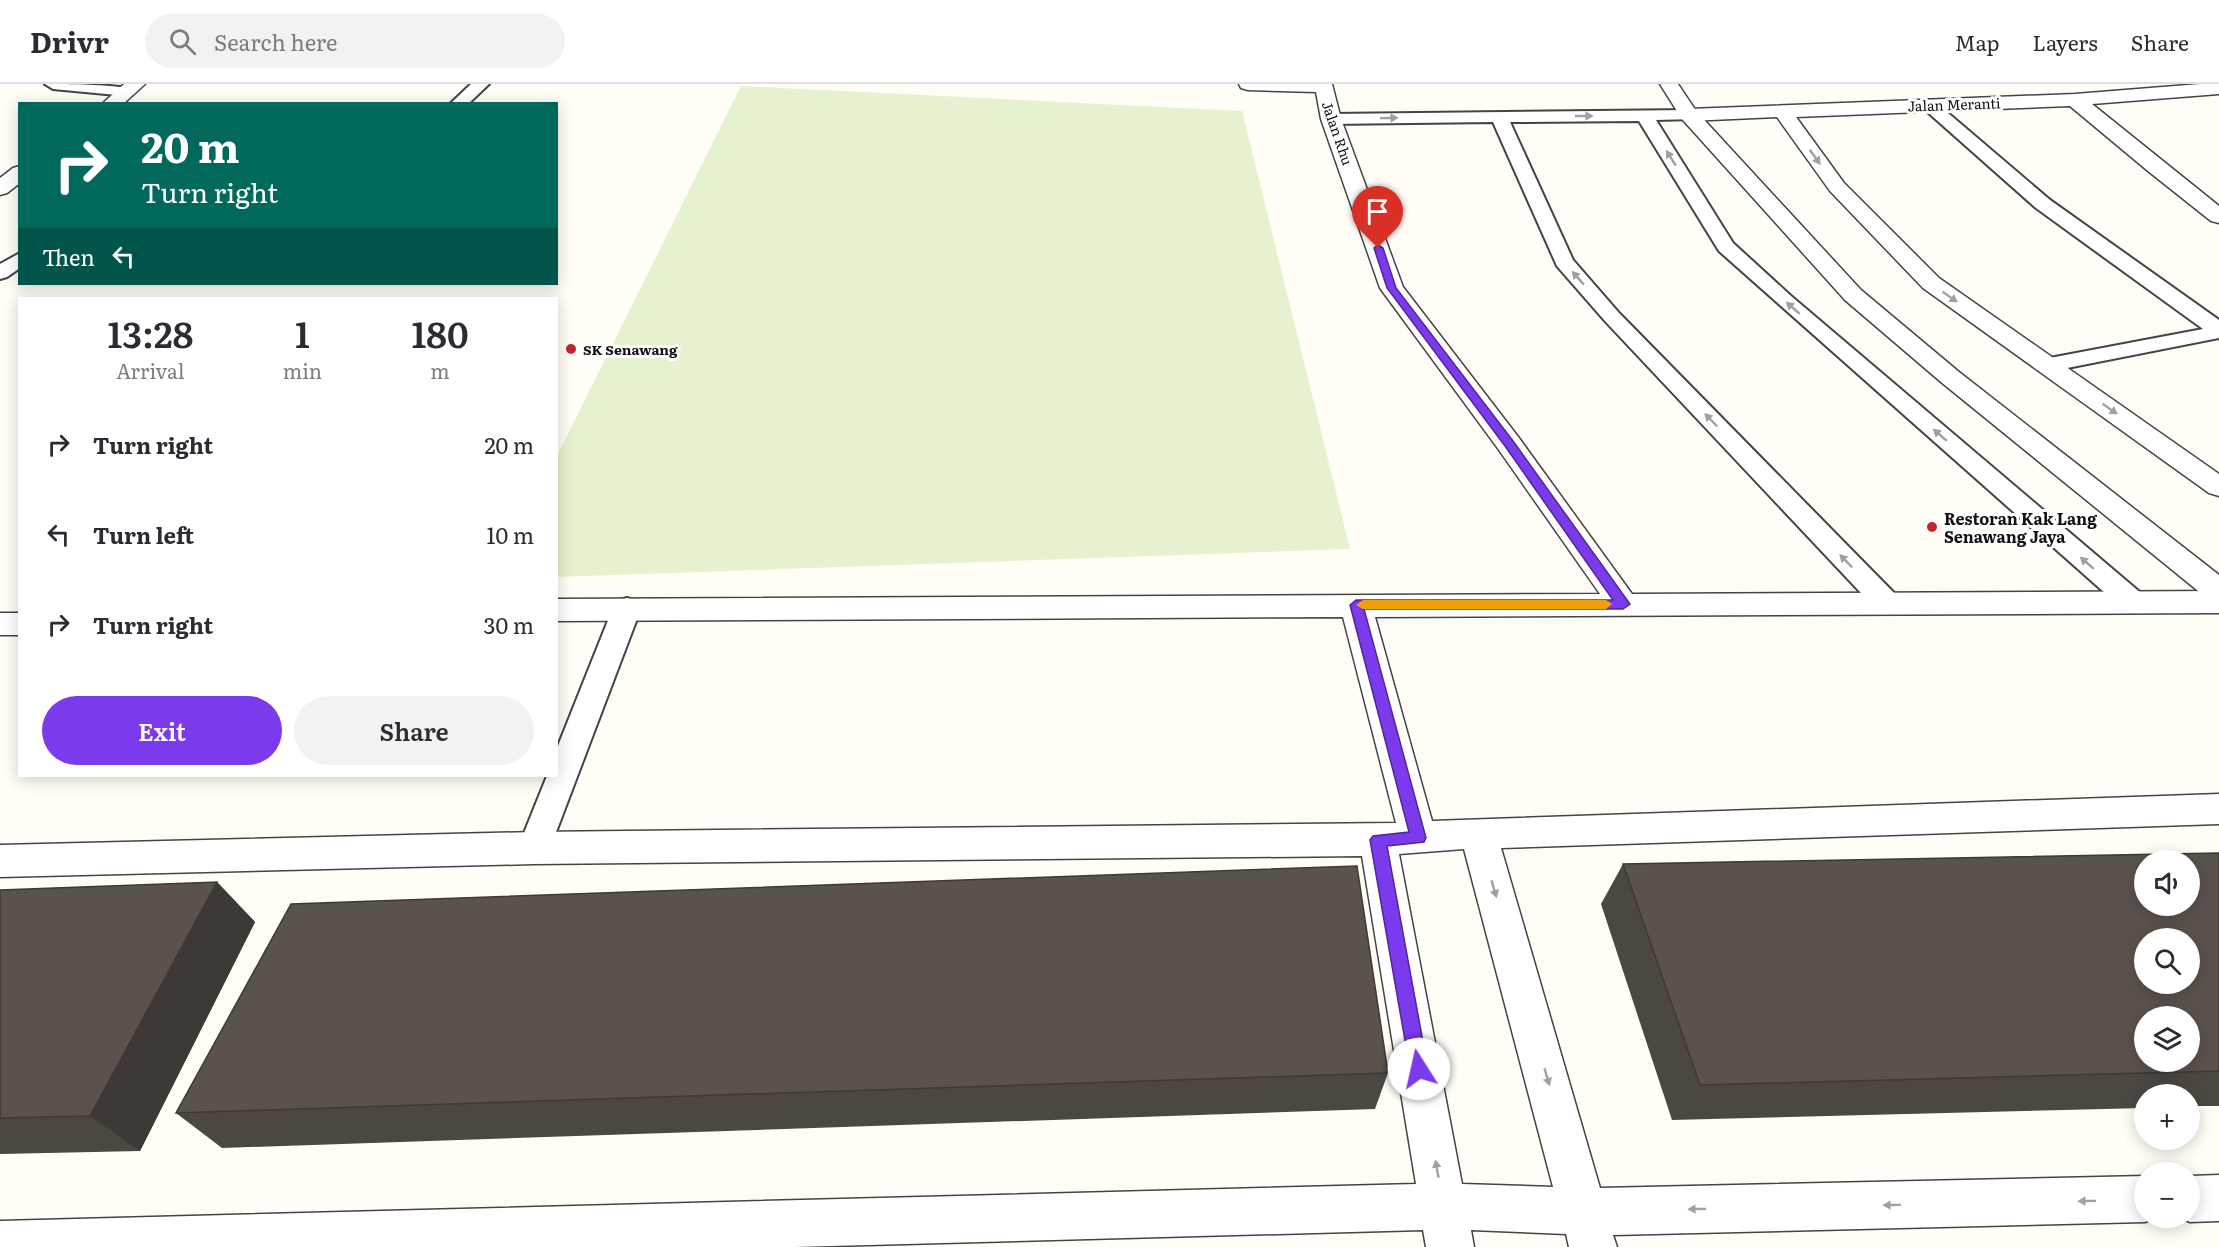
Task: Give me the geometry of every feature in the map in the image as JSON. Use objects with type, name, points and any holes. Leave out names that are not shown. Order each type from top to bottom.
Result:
[{"type":"street","points":[[1248,84],[1323,86]]},
{"type":"street","points":[[1669,84],[1689,115],[1853,295],[1950,377],[2219,591]]},
{"type":"street","name":"Jalan Rhu","points":[[1323,86],[1331,119],[1392,288],[1509,444],[1623,604]]},
{"type":"street","points":[[114,102],[132,88]]},
{"type":"street","name":"Jalan Meranti","points":[[1689,115],[2075,100],[2219,88]]},
{"type":"street","points":[[2075,100],[2155,167],[2219,216]]},
{"type":"street","points":[[1781,110],[1837,187],[1931,283],[2219,487]]},
{"type":"street","points":[[0,168],[18,171]]},
{"type":"street","points":[[0,189],[18,173]]},
{"type":"street","points":[[558,610],[2219,602]]},
{"type":"street","points":[[1356,605],[1418,838]]},
{"type":"street","points":[[0,624],[18,624]]},
{"type":"street","points":[[0,861],[534,848],[1378,840],[1478,833],[2219,809]]},
{"type":"street","points":[[1478,833],[1589,1229]]},
{"type":"street","points":[[1378,840],[1447,1226]]},
{"type":"street","points":[[2200,1198],[2219,1198]]},
{"type":"street","points":[[0,1245],[1447,1226],[1589,1229],[2134,1200]]},
{"type":"lane","points":[[53,84],[132,88]]},
{"type":"lane","points":[[460,102],[481,84]]},
{"type":"lane","points":[[1929,105],[2043,204],[2219,331]]},
{"type":"lane","points":[[1331,119],[1689,115]]},
{"type":"lane","points":[[1499,116],[1564,262],[1612,317],[1887,603]]},
{"type":"lane","points":[[1645,116],[1726,247],[2132,602]]},
{"type":"lane","points":[[0,273],[18,260]]},
{"type":"lane","points":[[2047,365],[2219,331]]},
{"type":"lane","points":[[534,848],[627,608]]},
{"type":"green space","points":[[741,86],[1242,111],[1350,549],[558,577],[558,454]]},
{"type":"building","points":[[2200,853],[2219,853],[2219,1071],[2200,1072],[2200,1006],[2134,1006],[2134,1072],[2182,1072],[1700,1085],[1623,864],[2134,855],[2134,916],[2200,916]]},
{"type":"building","points":[[1357,866],[1388,1073],[176,1113],[291,904]]},
{"type":"building","points":[[217,882],[90,1116],[0,1118],[0,890]]},
{"type":"slow traffic","points":[[1363,605],[1606,604]]},
{"type":"place","name":"SK Senawang","points":[[571,349]]},
{"type":"place","name":"Restoran Kak Lang Senawang Jaya","points":[[1932,527]]},
{"type":"route","points":[[1378,248],[1392,288],[1509,444],[1623,604],[1356,605],[1418,838],[1378,840],[1419,1069]]}]
